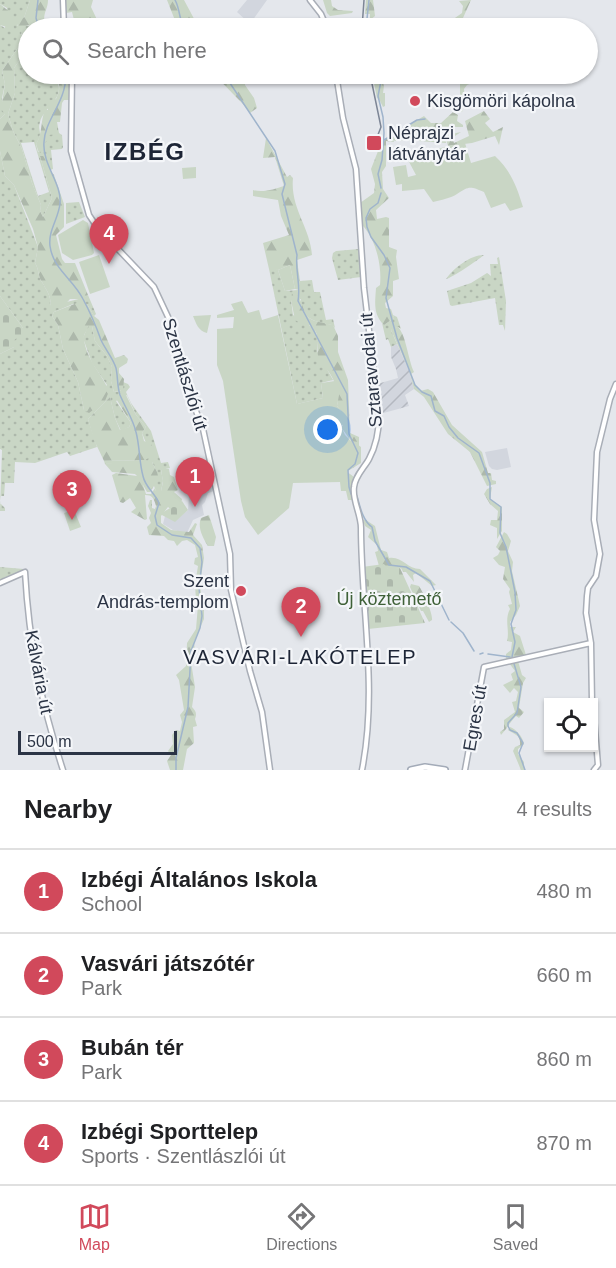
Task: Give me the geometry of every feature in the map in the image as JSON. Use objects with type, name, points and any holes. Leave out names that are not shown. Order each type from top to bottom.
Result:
[{"type":"main road","points":[[411,770],[425,767],[445,770]]},
{"type":"street","points":[[63,0],[64,18]]},
{"type":"street","points":[[310,0],[322,18]]},
{"type":"street","name":"Szentlászlói út","points":[[72,84],[71,151],[89,215],[97,227],[154,287],[166,313],[182,375],[203,429],[230,554],[232,597],[262,712],[270,770]]},
{"type":"street","name":"Sztaravodai út","points":[[338,84],[343,118],[356,169],[364,288],[379,426],[370,458],[355,482],[354,493],[360,518],[360,558],[369,664],[369,715],[362,770]]},
{"type":"street","points":[[592,698],[591,643],[586,613],[587,590],[596,576],[600,554],[594,520],[597,452],[616,384]]},
{"type":"street","name":"Kálvária út","points":[[0,583],[25,572],[36,670],[47,719],[63,770]]},
{"type":"street","name":"Egres út","points":[[465,770],[484,667],[591,643]]},
{"type":"street","points":[[594,770],[598,765],[597,752]]},
{"type":"shaded area","points":[[247,0],[267,0],[254,18],[244,18],[237,12]]},
{"type":"shaded area","points":[[397,344],[409,370],[414,389],[405,395],[409,406],[380,414],[377,384],[398,378],[391,357],[391,347]]},
{"type":"shaded area","points":[[507,448],[511,467],[492,469],[485,452]]},
{"type":"shaded area","points":[[212,482],[214,491],[208,493],[202,505],[204,515],[193,520],[187,533],[173,530],[163,524],[165,516],[175,521],[188,510],[189,496],[198,488]]},
{"type":"green space","points":[[0,0],[30,0],[24,18],[18,18],[18,47],[2,71],[5,84],[2,98],[5,114],[0,119],[0,25],[5,28],[7,8],[0,4]]},
{"type":"green space","points":[[30,0],[48,0],[45,18],[24,18]]},
{"type":"green space","points":[[65,0],[93,0],[91,7],[96,18],[74,18],[72,12],[66,13]]},
{"type":"green space","points":[[167,0],[184,0],[194,18],[174,18]]},
{"type":"green space","points":[[323,0],[331,0],[332,6],[338,10],[353,11],[330,16]]},
{"type":"green space","points":[[366,0],[373,0],[375,16],[370,18],[370,14],[365,14]]},
{"type":"green space","points":[[471,0],[463,18],[455,18],[462,13],[463,6],[459,1]]},
{"type":"green space","points":[[0,4],[11,13],[14,29],[0,25]]},
{"type":"green space","points":[[18,14],[24,18],[18,18],[18,30],[16,17]]},
{"type":"green space","points":[[18,47],[18,62],[14,68],[15,93],[8,114],[22,149],[43,217],[52,198],[40,156],[48,156],[50,159],[50,170],[64,204],[64,227],[56,235],[62,259],[65,263],[75,263],[88,295],[82,299],[70,299],[54,309],[51,309],[49,296],[35,263],[38,247],[33,229],[14,185],[5,176],[0,151],[0,119],[5,114],[1,109],[5,84],[2,71]]},
{"type":"green space","points":[[18,62],[18,84],[58,84],[59,86],[57,97],[40,122],[40,136],[36,144],[38,152],[45,151],[45,142],[57,122],[59,133],[62,135],[63,147],[51,150],[53,169],[50,170],[50,159],[40,156],[52,198],[43,217],[22,149],[8,114],[15,93],[14,68]],"holes":[[[34,142],[49,192],[38,196],[21,143]]]},
{"type":"green space","points":[[70,84],[69,100],[64,100],[62,103],[60,122],[57,122],[57,134],[49,135],[49,140],[45,142],[45,151],[39,153],[36,144],[40,136],[45,110],[48,110],[47,101],[56,99],[59,85]]},
{"type":"green space","points":[[224,84],[245,84],[257,108],[250,113]]},
{"type":"green space","points":[[374,84],[383,84],[385,106],[383,107],[377,98]]},
{"type":"green space","points":[[460,84],[469,84],[464,89],[465,100],[462,112],[456,112],[455,106],[460,101]]},
{"type":"green space","points":[[484,111],[490,119],[485,123],[493,132],[503,127],[499,145],[495,136],[472,143],[448,146],[443,128],[393,139],[394,142],[386,141],[386,166],[382,172],[383,189],[389,198],[376,210],[377,219],[389,218],[389,247],[397,250],[399,279],[393,281],[393,296],[385,303],[386,308],[391,309],[394,318],[384,325],[378,317],[375,299],[376,288],[380,285],[379,261],[371,237],[361,224],[360,203],[374,193],[375,184],[371,169],[382,141],[424,116],[431,123],[441,123],[453,112],[458,115],[457,121],[463,125],[463,127],[446,127],[447,135],[461,132],[452,138],[454,143],[469,136],[465,121]]},
{"type":"green space","points":[[417,125],[444,128],[446,143],[392,139],[391,137]]},
{"type":"green space","points":[[266,138],[287,177],[290,175],[293,178],[294,199],[308,235],[312,255],[297,260],[299,290],[295,289],[290,265],[278,270],[269,269],[263,243],[289,235],[281,216],[278,200],[253,196],[253,190],[265,191],[284,186],[275,157],[263,158]]},
{"type":"green space","points":[[465,143],[471,163],[495,156],[501,162],[513,180],[523,207],[510,211],[505,203],[491,208],[484,192],[472,188],[433,202],[424,189],[402,191],[402,184],[396,185],[393,167],[406,165],[408,177],[416,175],[407,158]]},
{"type":"green space","points":[[0,151],[5,176],[14,185],[38,247],[35,263],[49,296],[50,306],[88,295],[96,314],[94,316],[87,304],[73,304],[54,312],[52,316],[58,325],[63,349],[78,382],[84,410],[107,385],[92,363],[83,338],[88,326],[92,326],[95,341],[107,356],[112,367],[111,381],[114,392],[123,388],[123,382],[128,384],[130,387],[126,392],[151,431],[161,463],[168,462],[170,468],[161,470],[163,481],[161,491],[156,491],[154,486],[150,492],[147,492],[143,485],[154,479],[157,472],[152,462],[105,464],[104,461],[145,460],[146,443],[142,433],[146,427],[136,415],[127,395],[116,401],[131,423],[129,427],[121,431],[110,397],[88,419],[97,447],[70,456],[67,452],[35,463],[15,462],[14,483],[5,483],[4,496],[1,496],[0,501],[2,450],[0,449],[0,354],[14,347],[14,340],[23,328],[0,296]]},
{"type":"green space","points":[[196,167],[196,178],[183,179],[182,168]]},
{"type":"green space","points":[[79,202],[85,217],[66,224],[66,203]]},
{"type":"green space","points":[[83,220],[88,223],[94,253],[73,260],[62,253],[58,235]]},
{"type":"green space","points":[[359,249],[361,277],[338,280],[332,258],[333,253]]},
{"type":"green space","points":[[99,255],[110,287],[90,294],[79,262]]},
{"type":"green space","points":[[484,255],[446,279],[463,263],[473,257]]},
{"type":"green space","points":[[499,257],[506,301],[505,331],[503,325],[499,325],[495,298],[452,306],[447,291],[471,283],[487,273],[491,276],[490,264],[498,264],[497,258]]},
{"type":"green space","points":[[290,265],[295,289],[285,291],[278,270]]},
{"type":"green space","points":[[269,269],[278,270],[285,291],[298,290],[300,281],[312,280],[314,292],[320,292],[326,320],[333,319],[335,328],[332,325],[315,321],[303,312],[301,299],[291,300],[293,315],[315,329],[318,341],[317,351],[333,380],[321,383],[323,398],[297,404]]},
{"type":"green space","points":[[292,293],[299,296],[309,318],[333,325],[338,336],[338,352],[348,380],[350,433],[359,437],[357,444],[361,447],[361,463],[348,471],[343,489],[351,441],[341,427],[343,425],[337,423],[337,419],[341,417],[341,411],[337,406],[336,387],[331,375],[319,360],[316,332],[310,325],[307,327],[295,320]]},
{"type":"green space","points":[[0,296],[23,328],[24,333],[14,340],[14,347],[0,354]]},
{"type":"green space","points":[[242,301],[248,313],[259,310],[262,320],[278,315],[297,404],[323,398],[321,383],[335,381],[340,390],[337,406],[341,411],[341,418],[337,419],[337,423],[343,421],[341,426],[345,435],[351,441],[359,442],[359,458],[346,471],[354,477],[352,500],[348,500],[346,491],[341,491],[340,482],[293,483],[289,508],[258,535],[245,517],[241,501],[223,381],[217,365],[217,329],[233,328],[234,317],[217,318],[217,315],[234,310],[231,304]]},
{"type":"green space","points":[[77,303],[87,304],[99,320],[115,358],[124,355],[128,359],[127,363],[119,368],[119,373],[124,379],[123,390],[114,392],[111,381],[112,367],[107,356],[95,341],[92,326],[88,326],[84,337],[85,346],[109,391],[105,401],[89,413],[84,410],[78,382],[63,349],[58,325],[52,316],[54,312]]},
{"type":"green space","points":[[211,315],[207,333],[199,329],[193,316]]},
{"type":"green space","points":[[393,315],[397,317],[401,329],[398,327],[391,330],[397,344],[391,347],[388,339],[386,340],[382,323],[384,325],[394,318]]},
{"type":"green space","points":[[398,327],[414,372],[411,374],[413,382],[420,391],[428,389],[433,392],[452,425],[482,452],[488,473],[491,473],[492,480],[496,481],[496,484],[487,486],[470,452],[448,434],[424,397],[414,389],[409,370],[391,330]]},
{"type":"green space","points":[[125,393],[136,415],[146,427],[142,433],[144,441],[151,444],[156,454],[145,460],[104,461],[94,440],[88,419],[110,397],[120,430],[129,427],[131,423],[115,397]]},
{"type":"green space","points":[[152,462],[158,476],[149,485],[143,485],[146,494],[151,494],[155,488],[156,491],[161,491],[163,482],[161,469],[169,469],[170,475],[174,477],[178,490],[174,492],[182,499],[179,516],[168,507],[161,516],[161,523],[171,530],[189,532],[195,523],[197,524],[193,535],[202,545],[204,558],[200,584],[202,603],[196,601],[195,584],[198,566],[194,564],[195,558],[198,557],[195,545],[187,540],[177,546],[174,541],[164,536],[149,535],[147,527],[151,523],[148,506],[150,500],[152,500],[152,508],[155,509],[156,506],[151,496],[145,495],[147,519],[145,520],[131,512],[136,508],[130,498],[123,503],[120,502],[112,475],[116,473],[137,476],[112,472],[105,464]]},
{"type":"green space","points":[[492,487],[490,499],[502,507],[502,531],[497,539],[497,528],[490,525],[491,520],[497,520],[498,511],[484,494]]},
{"type":"green space","points":[[182,501],[188,510],[175,522],[160,514]]},
{"type":"green space","points":[[0,503],[5,508],[5,511],[0,511]]},
{"type":"green space","points":[[74,510],[81,527],[70,531],[64,513]]},
{"type":"green space","points":[[209,515],[216,537],[214,546],[208,546],[200,529],[201,518]]},
{"type":"green space","points":[[363,520],[375,526],[381,550],[387,552],[389,558],[398,559],[420,569],[436,585],[432,586],[416,573],[413,575],[414,582],[401,568],[391,570],[379,566],[375,552],[378,551],[377,545],[368,537],[371,530],[365,526]]},
{"type":"green space","points":[[504,532],[511,541],[508,551],[513,562],[512,571],[520,606],[510,622],[510,627],[516,627],[513,632],[520,636],[526,655],[506,659],[512,642],[507,641],[507,617],[510,609],[508,605],[512,604],[510,589],[503,579],[505,567],[499,565],[493,558],[500,551],[496,547]]},
{"type":"green space","name":"Új köztemető","points":[[384,564],[388,569],[400,568],[425,623],[368,629],[362,567]]},
{"type":"green space","points":[[0,567],[24,569],[24,574],[0,583]]},
{"type":"green space","points":[[411,584],[419,586],[425,598],[432,617],[429,622],[421,611],[410,587]]},
{"type":"green space","points":[[198,605],[202,605],[204,619],[194,642],[195,651],[191,662],[195,687],[192,707],[196,713],[197,726],[193,727],[194,743],[187,749],[183,770],[170,770],[167,761],[171,755],[168,751],[173,744],[172,735],[176,730],[180,731],[182,722],[180,715],[184,710],[179,680],[176,675],[186,666],[187,643],[196,629]]},
{"type":"green space","points":[[518,661],[522,675],[526,678],[519,708],[524,712],[519,718],[516,716],[501,735],[504,720],[515,712],[512,702],[516,701],[518,692],[514,688],[510,693],[503,685],[513,680],[511,674],[515,671],[509,663]]},
{"type":"green space","points":[[510,727],[519,734],[524,744],[518,749],[518,754],[524,762],[524,770],[521,770],[513,751],[520,745],[520,739],[508,730]]},
{"type":"waterway","points":[[36,18],[38,0]]},
{"type":"waterway","points":[[175,0],[180,18]]},
{"type":"waterway","points":[[367,18],[369,0]]},
{"type":"waterway","points":[[65,84],[44,142],[46,158],[60,196],[50,240],[52,254],[59,268],[83,299],[101,340],[115,364],[120,395],[136,432],[144,480],[159,503],[155,516],[157,525],[172,535],[191,538],[200,548],[202,562],[199,588],[202,616],[191,651],[188,707],[176,758],[176,770]]},
{"type":"waterway","points":[[231,84],[275,151],[285,184],[282,194],[297,255],[298,301],[347,394],[349,434],[358,453],[355,464],[348,470],[351,494],[357,496],[364,517],[372,527],[375,541],[389,565],[406,567],[430,581],[449,620]]},
{"type":"waterway","points":[[380,84],[378,96],[384,133],[382,160],[378,174],[381,188]]},
{"type":"waterway","points":[[384,140],[417,120],[425,119]]},
{"type":"waterway","points":[[381,193],[378,203],[370,209],[366,218],[371,237],[390,268],[386,298],[397,338],[415,385],[422,392],[431,396],[435,411],[444,416],[458,438],[479,453],[490,483],[490,499],[501,507],[500,533],[506,547],[515,592],[516,610],[511,624],[515,642],[512,657],[521,687],[517,713],[508,726],[510,730],[517,733],[523,743],[519,753],[525,770]]},
{"type":"waterway","points":[[451,622],[463,633],[474,651]]},
{"type":"waterway","points":[[488,654],[510,657]]},
{"type":"tram line","points":[[363,18],[364,0]]},
{"type":"tram line","points":[[372,84],[381,127],[374,145]]},
{"type":"place","name":"Kisgömöri kápolna","points":[[415,101]]},
{"type":"place","name":"Néprajzi látványtár","points":[[374,143]]},
{"type":"place","name":"Izbégi Sporttelep","points":[[109,264]]},
{"type":"place","name":"Izbégi Általános Iskola","points":[[195,507]]},
{"type":"place","name":"Bubán tér","points":[[72,520]]},
{"type":"place","name":"Szent András-templom","points":[[241,591]]},
{"type":"place","name":"Vasvári játszótér","points":[[301,637]]},
{"type":"district","name":"IZBÉG","points":[[145,152]]},
{"type":"district","name":"VASVÁRI-LAKÓTELEP","points":[[300,657]]}]
